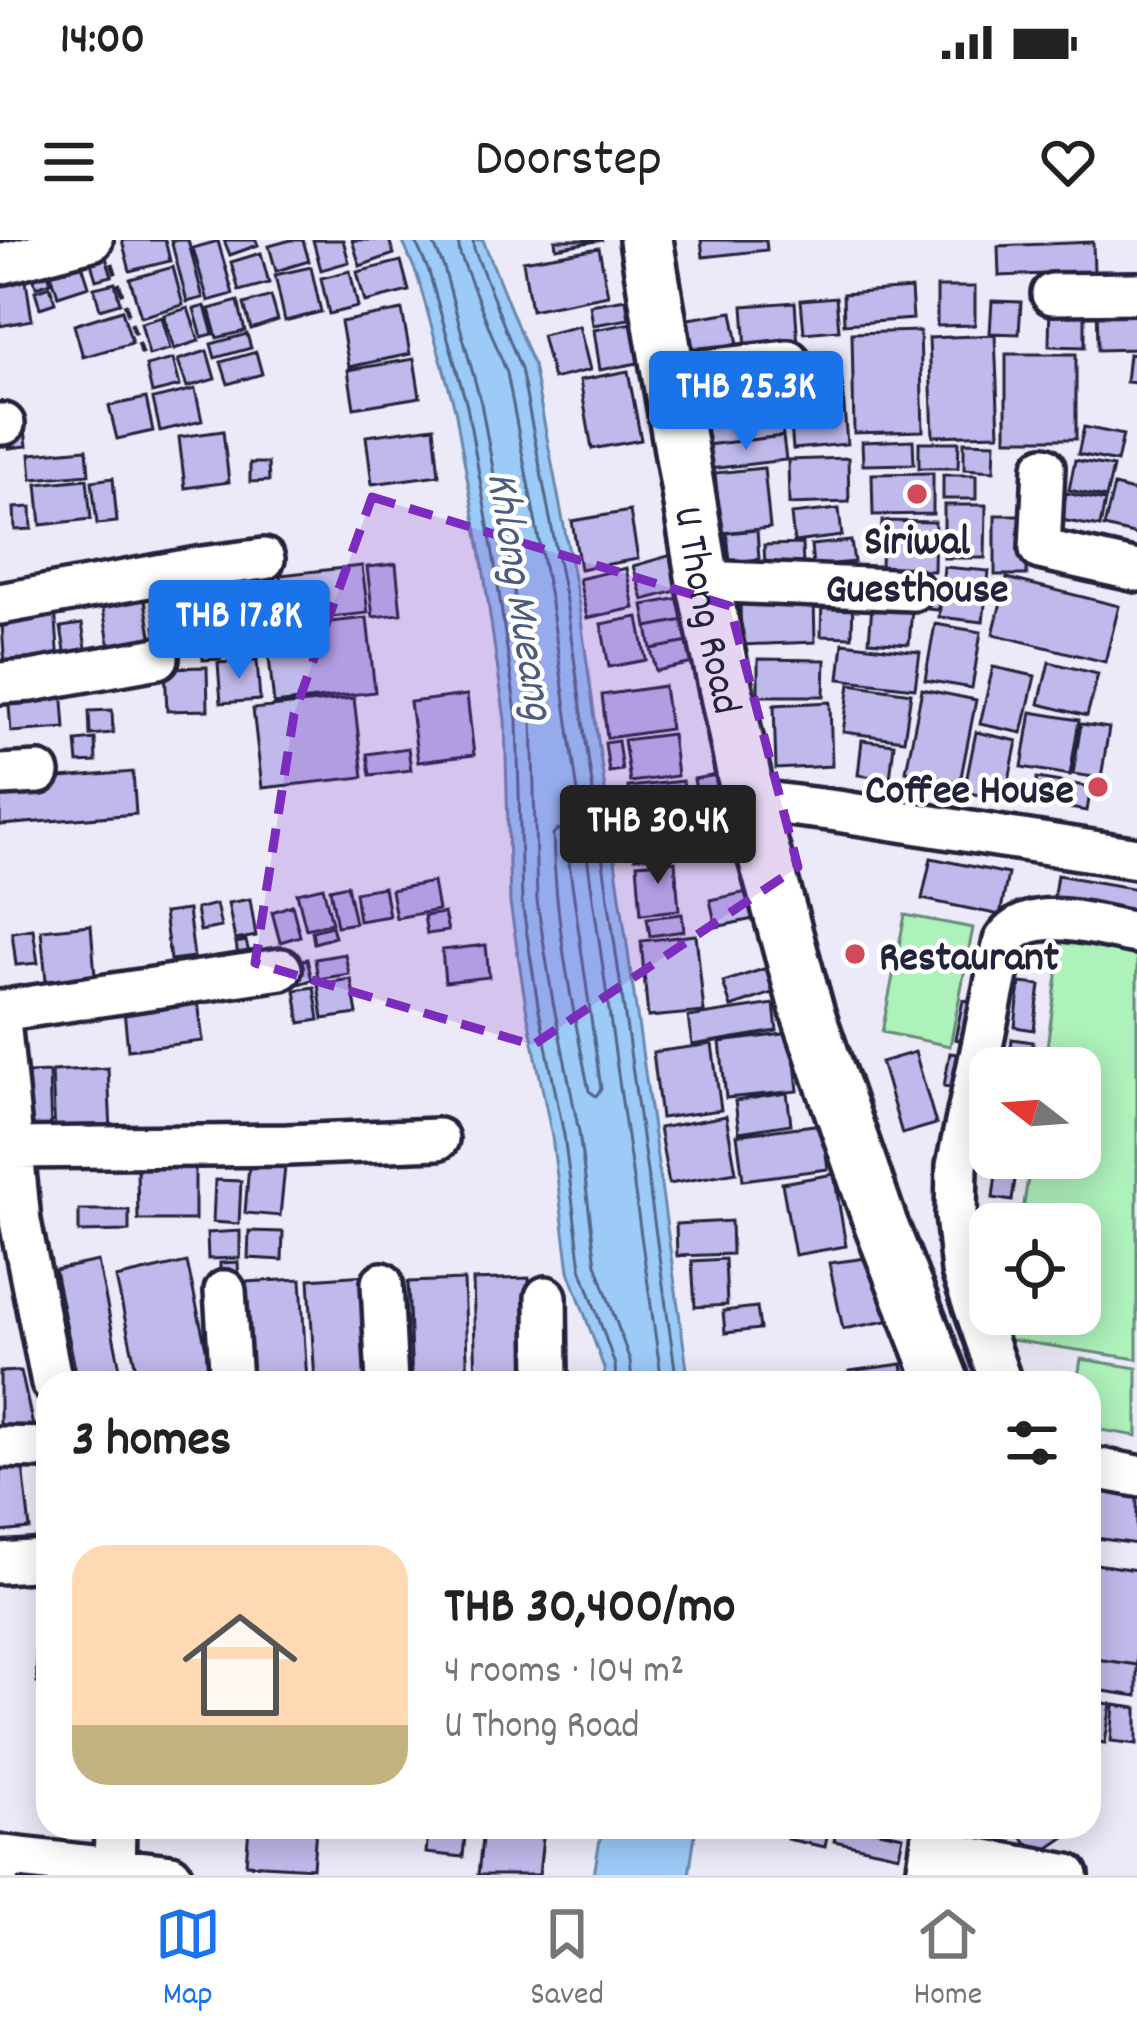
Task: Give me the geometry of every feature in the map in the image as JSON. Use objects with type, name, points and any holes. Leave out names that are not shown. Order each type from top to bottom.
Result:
[{"type":"main road","name":"U Thong Road","points":[[646,240],[703,581],[749,800],[808,1014],[881,1225],[938,1371]]},
{"type":"street","points":[[0,264],[101,250]]},
{"type":"street","points":[[1052,294],[1137,293]]},
{"type":"street","points":[[667,374],[789,361]]},
{"type":"street","points":[[1044,467],[1040,549],[1137,571]]},
{"type":"street","points":[[0,604],[265,560]]},
{"type":"street","points":[[703,581],[913,590]]},
{"type":"street","points":[[0,682],[31,681],[158,658]]},
{"type":"street","points":[[749,800],[1136,853]]},
{"type":"street","points":[[997,1371],[962,1271],[956,1215],[957,1166],[1004,941],[1024,922],[1043,918],[1137,933]]},
{"type":"street","points":[[0,1011],[281,969]]},
{"type":"street","points":[[0,1020],[9,1170],[50,1371]]},
{"type":"street","points":[[9,1170],[287,1145],[438,1139]]},
{"type":"street","points":[[382,1283],[386,1371]]},
{"type":"street","points":[[225,1291],[230,1371]]},
{"type":"street","points":[[546,1297],[547,1371]]},
{"type":"street","points":[[0,1447],[36,1448]]},
{"type":"street","points":[[1101,1469],[1137,1476]]},
{"type":"street","points":[[0,1562],[36,1560]]},
{"type":"street","points":[[114,1872],[115,1839]]},
{"type":"street","points":[[936,1851],[1068,1875]]},
{"type":"street","points":[[1,1861],[171,1875]]},
{"type":"path","points":[[101,250],[143,362]]},
{"type":"highlighted area","points":[[372,497],[730,606],[798,867],[533,1045],[255,963],[294,714]]},
{"type":"green space","points":[[905,915],[973,928],[950,1046],[882,1032]]},
{"type":"green space","points":[[1062,941],[1137,952],[1137,1359],[1004,1339],[1005,1335],[1101,1335],[1101,1203],[1024,1203],[1028,1179],[1101,1179],[1101,1047],[1047,1047]]},
{"type":"green space","points":[[1081,1359],[1137,1368],[1137,1436],[1101,1430],[1101,1371],[1079,1371]]},
{"type":"water","name":"Khlong Mueang","points":[[402,240],[483,240],[533,365],[578,599],[687,1371],[604,1371],[569,1271],[552,1137],[510,903],[505,720],[483,567],[455,409],[417,275]]},
{"type":"water","points":[[600,1839],[694,1839],[689,1875],[594,1875]]},
{"type":"building","points":[[122,240],[165,240],[170,261],[130,271]]},
{"type":"building","points":[[171,240],[188,240],[203,298],[187,302]]},
{"type":"building","points":[[224,240],[256,240],[258,245],[230,255]]},
{"type":"building","points":[[303,240],[309,261],[276,271],[269,246]]},
{"type":"building","points":[[313,240],[343,240],[349,262],[321,270]]},
{"type":"building","points":[[352,240],[389,240],[394,254],[360,266]]},
{"type":"building","points":[[555,240],[603,240],[556,248]]},
{"type":"building","points":[[701,240],[766,240],[767,250],[703,257]]},
{"type":"building","points":[[218,241],[233,294],[208,301],[193,248]]},
{"type":"building","points":[[1093,242],[1094,272],[999,276],[998,246]]},
{"type":"building","points":[[599,248],[608,295],[531,310],[523,261]]},
{"type":"building","points":[[104,251],[112,276],[96,280],[89,256]]},
{"type":"building","points":[[261,253],[269,283],[239,291],[231,262]]},
{"type":"building","points":[[80,258],[89,286],[58,296],[49,267]]},
{"type":"building","points":[[401,261],[409,291],[365,302],[357,272]]},
{"type":"building","points":[[173,267],[183,305],[141,317],[130,279]]},
{"type":"building","points":[[311,267],[321,312],[285,321],[275,275]]},
{"type":"building","points":[[46,268],[51,282],[36,287],[32,272]]},
{"type":"building","points":[[350,271],[358,307],[329,314],[321,278]]},
{"type":"building","points":[[25,274],[32,320],[0,326],[0,279]]},
{"type":"building","points":[[115,283],[120,303],[100,309],[94,288]]},
{"type":"building","points":[[50,286],[55,303],[40,308],[35,291]]},
{"type":"building","points":[[937,287],[975,287],[975,325],[937,326]]},
{"type":"building","points":[[911,289],[913,319],[844,324],[843,294]]},
{"type":"building","points":[[271,296],[278,320],[251,329],[244,304]]},
{"type":"building","points":[[836,297],[839,330],[804,333],[801,300]]},
{"type":"building","points":[[1137,298],[1137,349],[1098,350],[1097,299]]},
{"type":"building","points":[[626,299],[629,319],[593,325],[590,305]]},
{"type":"building","points":[[1050,300],[1085,301],[1085,347],[1049,346]]},
{"type":"building","points":[[238,301],[245,331],[217,338],[209,309]]},
{"type":"building","points":[[992,301],[1021,302],[1019,334],[990,333]]},
{"type":"building","points":[[795,302],[798,345],[746,349],[743,306]]},
{"type":"building","points":[[205,306],[213,334],[202,337],[194,309]]},
{"type":"building","points":[[188,308],[199,341],[174,349],[164,315]]},
{"type":"building","points":[[122,310],[132,343],[83,357],[74,325]]},
{"type":"building","points":[[402,310],[410,354],[349,367],[341,322]]},
{"type":"building","points":[[732,312],[739,350],[694,358],[688,319]]},
{"type":"building","points":[[162,317],[170,349],[149,355],[141,323]]},
{"type":"building","points":[[632,323],[638,363],[600,370],[594,330]]},
{"type":"building","points":[[579,326],[590,370],[553,379],[542,335]]},
{"type":"building","points":[[920,331],[923,431],[854,433],[852,333]]},
{"type":"building","points":[[247,334],[251,348],[215,358],[211,344]]},
{"type":"building","points":[[995,335],[999,434],[933,436],[929,338]]},
{"type":"building","points":[[207,351],[215,379],[187,387],[178,360]]},
{"type":"building","points":[[256,352],[262,374],[228,384],[221,362]]},
{"type":"building","points":[[1006,354],[1076,354],[1076,439],[1006,439]]},
{"type":"building","points":[[1129,354],[1137,355],[1137,383],[1126,382]]},
{"type":"building","points":[[173,359],[180,386],[152,393],[146,366]]},
{"type":"building","points":[[414,359],[420,397],[354,408],[348,370]]},
{"type":"building","points":[[775,366],[777,389],[701,398],[698,375]]},
{"type":"building","points":[[841,370],[847,444],[793,449],[787,374]]},
{"type":"building","points":[[628,371],[641,440],[592,449],[580,380]]},
{"type":"building","points":[[195,389],[202,421],[160,431],[153,399]]},
{"type":"building","points":[[777,389],[780,412],[703,422],[701,398]]},
{"type":"building","points":[[146,398],[153,431],[117,439],[109,406]]},
{"type":"building","points":[[780,412],[783,436],[706,445],[703,422]]},
{"type":"building","points":[[434,427],[439,475],[372,484],[366,436]]},
{"type":"building","points":[[1084,427],[1123,435],[1117,462],[1078,454]]},
{"type":"building","points":[[25,429],[27,446],[9,448],[7,431]]},
{"type":"building","points":[[223,431],[229,482],[185,488],[179,437]]},
{"type":"building","points":[[783,436],[786,460],[709,469],[706,445]]},
{"type":"building","points":[[913,440],[914,464],[863,465],[862,442]]},
{"type":"building","points":[[919,442],[959,442],[958,468],[919,468]]},
{"type":"building","points":[[964,442],[995,443],[994,471],[964,469]]},
{"type":"building","points":[[87,449],[89,474],[32,479],[30,454]]},
{"type":"building","points":[[848,458],[849,502],[789,504],[788,460]]},
{"type":"building","points":[[1075,460],[1113,467],[1106,498],[1069,490]]},
{"type":"building","points":[[250,463],[268,463],[269,481],[250,482]]},
{"type":"building","points":[[764,468],[770,528],[721,533],[715,473]]},
{"type":"building","points":[[933,473],[933,514],[873,515],[872,474]]},
{"type":"building","points":[[943,475],[976,475],[976,499],[943,499]]},
{"type":"building","points":[[113,478],[117,522],[97,524],[92,481]]},
{"type":"building","points":[[87,479],[91,519],[41,525],[37,484]]},
{"type":"building","points":[[1114,486],[1137,492],[1137,535],[1104,527]]},
{"type":"building","points":[[1066,493],[1105,501],[1100,527],[1061,520]]},
{"type":"building","points":[[944,505],[986,505],[985,558],[944,558]]},
{"type":"building","points":[[31,507],[32,529],[15,530],[14,508]]},
{"type":"building","points":[[839,509],[842,536],[794,542],[791,514]]},
{"type":"building","points":[[630,511],[638,559],[580,569],[572,521]]},
{"type":"building","points":[[995,515],[1027,515],[1027,575],[995,575]]},
{"type":"building","points":[[882,521],[935,522],[934,571],[881,569]]},
{"type":"building","points":[[757,530],[759,559],[730,562],[727,533]]},
{"type":"building","points":[[851,541],[854,562],[813,566],[811,545]]},
{"type":"building","points":[[802,544],[803,566],[765,567],[764,545]]},
{"type":"building","points":[[675,554],[684,589],[643,600],[633,566]]},
{"type":"building","points":[[396,564],[401,614],[373,617],[367,567]]},
{"type":"building","points":[[362,566],[368,613],[285,622],[280,575]]},
{"type":"building","points":[[944,567],[989,571],[983,622],[939,617]]},
{"type":"building","points":[[626,568],[634,608],[587,618],[579,579]]},
{"type":"building","points":[[1007,578],[1119,606],[1105,662],[993,634]]},
{"type":"building","points":[[199,579],[205,614],[156,623],[149,588]]},
{"type":"building","points":[[240,580],[243,600],[214,605],[211,585]]},
{"type":"building","points":[[918,580],[940,581],[938,610],[916,608]]},
{"type":"building","points":[[143,589],[152,641],[110,649],[101,597]]},
{"type":"building","points":[[873,594],[913,597],[909,644],[869,641]]},
{"type":"building","points":[[685,597],[689,619],[647,627],[643,605]]},
{"type":"building","points":[[822,597],[853,598],[852,637],[821,636]]},
{"type":"building","points":[[814,600],[815,642],[741,645],[740,602]]},
{"type":"building","points":[[55,606],[59,665],[5,669],[1,610]]},
{"type":"building","points":[[208,614],[212,634],[180,640],[177,620]]},
{"type":"building","points":[[638,617],[646,660],[609,667],[601,624]]},
{"type":"building","points":[[367,618],[375,692],[274,704],[266,629]]},
{"type":"building","points":[[689,619],[694,641],[651,649],[647,627]]},
{"type":"building","points":[[174,622],[177,641],[158,644],[155,626]]},
{"type":"building","points":[[82,624],[87,654],[66,657],[61,627]]},
{"type":"building","points":[[935,624],[981,632],[972,688],[925,680]]},
{"type":"building","points":[[236,638],[257,638],[258,657],[236,657]]},
{"type":"building","points":[[220,640],[221,659],[203,660],[202,641]]},
{"type":"building","points":[[694,641],[698,662],[656,671],[651,649]]},
{"type":"building","points":[[843,643],[920,652],[915,688],[839,679]]},
{"type":"building","points":[[758,659],[825,660],[824,696],[758,696]]},
{"type":"building","points":[[257,660],[260,700],[221,703],[218,663]]},
{"type":"building","points":[[1049,662],[1098,674],[1087,716],[1039,704]]},
{"type":"building","points":[[207,667],[208,710],[167,711],[165,668]]},
{"type":"building","points":[[993,667],[1035,676],[1022,733],[980,724]]},
{"type":"building","points":[[850,684],[911,693],[904,740],[843,732]]},
{"type":"building","points":[[664,686],[670,729],[607,738],[602,695]]},
{"type":"building","points":[[62,687],[65,728],[11,732],[8,692]]},
{"type":"building","points":[[922,689],[976,700],[960,782],[906,771]]},
{"type":"building","points":[[467,695],[474,755],[418,762],[410,702]]},
{"type":"building","points":[[354,698],[363,777],[262,788],[253,709]]},
{"type":"building","points":[[830,702],[832,766],[776,769],[774,705]]},
{"type":"building","points":[[112,710],[113,733],[90,735],[89,711]]},
{"type":"building","points":[[1031,712],[1079,720],[1070,775],[1022,767]]},
{"type":"building","points":[[1081,724],[1109,728],[1101,778],[1073,774]]},
{"type":"building","points":[[976,732],[1017,741],[1005,800],[964,792]]},
{"type":"building","points":[[672,734],[677,776],[630,782],[624,740]]},
{"type":"building","points":[[95,739],[96,762],[78,763],[76,741]]},
{"type":"building","points":[[862,740],[894,744],[890,779],[858,775]]},
{"type":"building","points":[[618,741],[622,770],[609,772],[605,743]]},
{"type":"building","points":[[408,748],[411,770],[370,775],[367,754]]},
{"type":"building","points":[[133,772],[136,814],[0,825],[0,783]]},
{"type":"building","points":[[728,773],[732,800],[699,806],[694,779]]},
{"type":"building","points":[[1037,778],[1091,787],[1087,811],[1033,802]]},
{"type":"building","points":[[683,781],[687,814],[632,821],[628,787]]},
{"type":"building","points":[[733,807],[739,847],[704,853],[697,813]]},
{"type":"building","points":[[682,819],[686,851],[635,858],[631,826]]},
{"type":"building","points":[[931,858],[1008,874],[1000,915],[922,899]]},
{"type":"building","points":[[675,861],[679,910],[641,914],[637,864]]},
{"type":"building","points":[[1057,875],[1137,889],[1137,917],[1053,901]]},
{"type":"building","points":[[433,882],[438,910],[396,918],[391,890]]},
{"type":"building","points":[[347,885],[355,923],[337,926],[330,889]]},
{"type":"building","points":[[323,887],[332,923],[306,929],[297,893]]},
{"type":"building","points":[[384,887],[389,916],[359,921],[355,892]]},
{"type":"building","points":[[747,892],[753,919],[716,927],[710,900]]},
{"type":"building","points":[[250,899],[256,936],[235,940],[228,903]]},
{"type":"building","points":[[216,904],[221,927],[200,931],[196,909]]},
{"type":"building","points":[[292,905],[300,936],[280,942],[272,912]]},
{"type":"building","points":[[188,910],[194,957],[170,960],[164,913]]},
{"type":"building","points":[[444,913],[448,931],[427,934],[424,916]]},
{"type":"building","points":[[682,914],[684,931],[650,936],[647,918]]},
{"type":"building","points":[[91,925],[95,976],[46,981],[41,930]]},
{"type":"building","points":[[332,926],[335,937],[314,943],[312,931]]},
{"type":"building","points":[[33,929],[38,963],[16,965],[12,932]]},
{"type":"building","points":[[696,935],[704,1012],[648,1017],[641,941]]},
{"type":"building","points":[[246,941],[249,953],[238,956],[236,943]]},
{"type":"building","points":[[486,945],[489,977],[445,982],[442,950]]},
{"type":"building","points":[[345,954],[349,974],[318,979],[315,959]]},
{"type":"building","points":[[307,959],[312,980],[292,986],[286,965]]},
{"type":"building","points":[[767,968],[775,992],[731,1007],[723,982]]},
{"type":"building","points":[[351,979],[357,1014],[323,1019],[318,984]]},
{"type":"building","points":[[1020,983],[1040,985],[1034,1030],[1015,1027]]},
{"type":"building","points":[[314,987],[319,1020],[300,1023],[295,990]]},
{"type":"building","points":[[197,993],[203,1041],[128,1050],[123,1001]]},
{"type":"building","points":[[963,1000],[977,1002],[969,1042],[955,1039]]},
{"type":"building","points":[[774,1004],[777,1031],[692,1045],[688,1017]]},
{"type":"building","points":[[792,1033],[798,1091],[726,1098],[720,1042]]},
{"type":"building","points":[[1012,1039],[1033,1042],[1032,1047],[1011,1047]]},
{"type":"building","points":[[712,1044],[721,1110],[661,1118],[653,1052]]},
{"type":"building","points":[[915,1052],[936,1124],[902,1134],[881,1062]]},
{"type":"building","points":[[950,1053],[965,1055],[959,1089],[944,1086]]},
{"type":"building","points":[[108,1068],[111,1131],[55,1134],[52,1071]]},
{"type":"building","points":[[49,1072],[51,1134],[31,1135],[28,1073]]},
{"type":"building","points":[[787,1093],[791,1124],[739,1132],[735,1101]]},
{"type":"building","points":[[726,1116],[736,1172],[669,1184],[659,1128]]},
{"type":"building","points":[[822,1124],[828,1169],[743,1180],[737,1135]]},
{"type":"building","points":[[249,1164],[285,1167],[280,1216],[245,1213]]},
{"type":"building","points":[[195,1168],[195,1220],[138,1220],[137,1169]]},
{"type":"building","points":[[834,1174],[846,1246],[795,1255],[782,1183]]},
{"type":"building","points":[[995,1179],[1015,1179],[1012,1201],[993,1198]]},
{"type":"building","points":[[215,1180],[241,1181],[239,1224],[213,1222]]},
{"type":"building","points":[[79,1210],[129,1210],[129,1231],[79,1232]]},
{"type":"building","points":[[731,1221],[732,1254],[677,1256],[676,1224]]},
{"type":"building","points":[[240,1231],[240,1258],[208,1259],[207,1233]]},
{"type":"building","points":[[249,1231],[283,1232],[282,1260],[248,1258]]},
{"type":"building","points":[[867,1258],[892,1320],[843,1329],[829,1263]]},
{"type":"building","points":[[725,1259],[727,1305],[695,1307],[692,1261]]},
{"type":"building","points":[[98,1261],[121,1371],[76,1371],[55,1270]]},
{"type":"building","points":[[187,1262],[211,1371],[136,1371],[116,1278]]},
{"type":"building","points":[[238,1262],[239,1279],[220,1280],[220,1263]]},
{"type":"building","points":[[365,1275],[371,1371],[314,1371],[309,1279]]},
{"type":"building","points":[[529,1278],[533,1371],[476,1371],[473,1280]]},
{"type":"building","points":[[301,1279],[306,1371],[249,1371],[245,1282]]},
{"type":"building","points":[[464,1280],[468,1371],[412,1371],[408,1282]]},
{"type":"building","points":[[757,1307],[760,1329],[725,1333],[723,1311]]},
{"type":"building","points":[[902,1364],[903,1371],[849,1371]]},
{"type":"building","points":[[21,1371],[33,1426],[0,1426],[0,1372]]},
{"type":"building","points":[[23,1467],[30,1529],[0,1532],[0,1470]]},
{"type":"building","points":[[1101,1486],[1137,1491],[1137,1544],[1101,1539]]},
{"type":"building","points":[[1101,1565],[1137,1570],[1137,1665],[1101,1660]]},
{"type":"building","points":[[1101,1660],[1137,1665],[1137,1696],[1101,1691]]},
{"type":"building","points":[[1101,1703],[1111,1704],[1105,1743],[1101,1742]]},
{"type":"building","points":[[1114,1705],[1137,1708],[1137,1744],[1111,1741]]},
{"type":"building","points":[[248,1839],[315,1839],[313,1868],[246,1864]]},
{"type":"building","points":[[427,1839],[465,1839],[463,1857],[426,1853]]},
{"type":"building","points":[[482,1839],[543,1839],[539,1875],[478,1875]]},
{"type":"building","points":[[787,1839],[827,1839],[825,1847]]},
{"type":"building","points":[[834,1839],[902,1839],[899,1855]]},
{"type":"building","points":[[1023,1839],[1062,1839],[1049,1848]]},
{"type":"place","name":"Siriwal Guesthouse","points":[[917,494]]},
{"type":"place","name":"Coffee House","points":[[1098,787]]},
{"type":"place","name":"Restaurant","points":[[855,954]]}]
